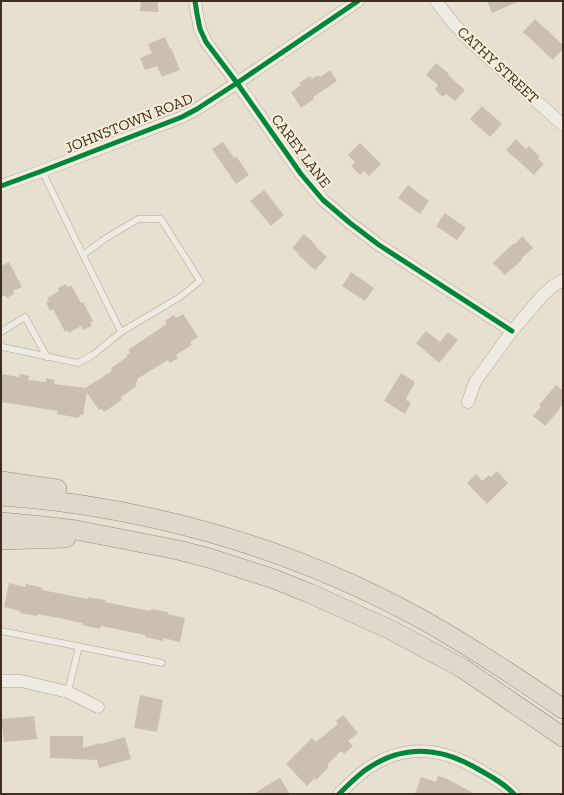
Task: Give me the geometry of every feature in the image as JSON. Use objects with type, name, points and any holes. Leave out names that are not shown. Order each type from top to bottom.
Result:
[{"type":"highway","points":[[1,481],[80,492],[151,518]]},
{"type":"highway","points":[[1,496],[110,509],[191,527],[256,547],[307,565],[344,581],[448,634],[563,709]]},
{"type":"highway","points":[[1,522],[76,530],[178,550],[209,558],[274,579],[336,604],[391,630],[462,668],[563,737]]},
{"type":"highway","points":[[1,540],[114,537]]},
{"type":"street","name":"CAREY LANE","points":[[195,1],[200,29],[206,42],[237,83],[301,174],[323,200],[379,245],[512,331]]},
{"type":"street","name":"JOHNSTOWN ROAD","points":[[1,186],[182,117],[237,83],[358,1]]},
{"type":"street","name":"CATHY STREET","points":[[436,1],[453,23],[472,43],[563,126]]},
{"type":"street","points":[[468,402],[475,382],[512,331],[542,296],[553,286],[563,280]]},
{"type":"street","points":[[1,680],[21,681],[68,692],[98,707]]},
{"type":"street","points":[[339,794],[356,778],[374,764],[385,758],[408,751],[421,750],[446,755],[470,764],[501,783],[514,794]]},
{"type":"lane","points":[[42,171],[121,332]]},
{"type":"lane","points":[[1,344],[2,347],[78,363],[93,355],[121,332],[180,297],[200,281],[161,219],[138,219],[102,240],[82,255]]},
{"type":"lane","points":[[1,332],[25,317],[48,357]]},
{"type":"lane","points":[[1,631],[162,663]]},
{"type":"lane","points":[[68,692],[79,646]]},
{"type":"building","points":[[141,1],[158,1],[158,12],[140,11]]},
{"type":"building","points":[[487,1],[520,1],[492,13]]},
{"type":"building","points":[[535,19],[563,45],[563,49],[553,60],[523,32]]},
{"type":"building","points":[[165,37],[180,70],[162,77],[157,66],[145,70],[140,58],[152,53],[148,44]]},
{"type":"building","points":[[436,63],[465,90],[455,101],[446,94],[443,97],[435,90],[438,85],[426,75]]},
{"type":"building","points":[[330,70],[337,81],[313,97],[314,99],[301,108],[291,92],[301,85],[299,83],[310,76],[312,79],[318,75],[320,77]]},
{"type":"building","points":[[482,106],[502,124],[490,137],[470,119]]},
{"type":"building","points":[[516,139],[526,149],[529,146],[540,157],[538,159],[544,164],[534,175],[506,150]]},
{"type":"building","points":[[223,142],[234,158],[236,156],[249,175],[236,184],[212,149]]},
{"type":"building","points":[[360,143],[381,164],[369,176],[364,171],[360,175],[351,166],[355,162],[348,155]]},
{"type":"building","points":[[408,185],[429,201],[420,214],[398,198]]},
{"type":"building","points":[[264,190],[284,215],[271,226],[250,201]]},
{"type":"building","points":[[445,213],[466,228],[457,240],[436,226]]},
{"type":"building","points":[[304,234],[327,257],[315,270],[292,248]]},
{"type":"building","points":[[522,236],[533,248],[505,275],[493,263]]},
{"type":"building","points":[[9,262],[22,287],[13,291],[14,294],[7,298],[5,295],[1,297],[1,266]]},
{"type":"building","points":[[351,272],[374,288],[365,301],[342,286]]},
{"type":"building","points":[[66,284],[68,287],[71,285],[81,303],[83,302],[93,321],[90,323],[92,326],[83,330],[81,326],[69,333],[68,330],[65,332],[53,309],[50,311],[46,302],[49,301],[47,298],[59,291],[58,288]]},
{"type":"building","points":[[183,314],[198,337],[190,342],[192,345],[176,355],[178,358],[170,363],[168,360],[137,379],[138,381],[135,383],[137,386],[121,397],[122,400],[104,412],[102,409],[99,410],[87,393],[83,415],[80,414],[79,418],[57,414],[58,411],[1,402],[1,374],[19,377],[20,374],[29,376],[28,380],[46,382],[46,378],[55,380],[54,384],[85,388],[112,371],[111,368],[127,357],[130,353],[128,350],[167,324],[165,321],[174,315],[176,318]]},
{"type":"building","points":[[426,331],[440,342],[448,332],[458,340],[439,363],[416,343]]},
{"type":"building","points":[[401,373],[415,382],[406,400],[411,403],[405,414],[384,401]]},
{"type":"building","points":[[556,385],[563,391],[563,404],[545,426],[533,416],[541,407],[539,405]]},
{"type":"building","points":[[497,471],[508,483],[487,504],[467,483],[476,474],[482,481],[489,475],[491,477]]},
{"type":"building","points":[[9,583],[25,587],[26,584],[43,588],[42,590],[88,599],[88,597],[106,600],[105,602],[134,608],[168,612],[168,614],[185,618],[180,642],[163,638],[163,641],[145,637],[145,635],[101,626],[100,629],[82,625],[83,623],[38,614],[37,616],[20,613],[20,611],[4,607]]},
{"type":"building","points":[[140,695],[163,700],[157,732],[134,728]]},
{"type":"building","points":[[343,715],[358,733],[348,741],[353,746],[344,754],[341,751],[327,765],[329,767],[316,780],[315,778],[307,786],[286,764],[312,738],[316,742],[338,724],[336,721]]},
{"type":"building","points":[[34,716],[37,739],[4,742],[1,719]]},
{"type":"building","points":[[50,736],[83,736],[83,748],[125,737],[131,759],[99,768],[97,760],[50,758]]},
{"type":"building","points":[[438,776],[447,779],[475,794],[415,794],[421,777],[436,782]]},
{"type":"building","points":[[280,778],[290,794],[254,794],[266,786]]},
{"type":"cycle path","points":[[195,1],[200,29],[206,42],[237,83],[301,174],[323,200],[379,245],[512,331]]},
{"type":"cycle path","points":[[1,186],[182,117],[237,83],[358,1]]},
{"type":"cycle path","points":[[339,794],[364,771],[378,762],[406,752],[420,751],[448,755],[462,761],[506,786],[514,794]]}]
